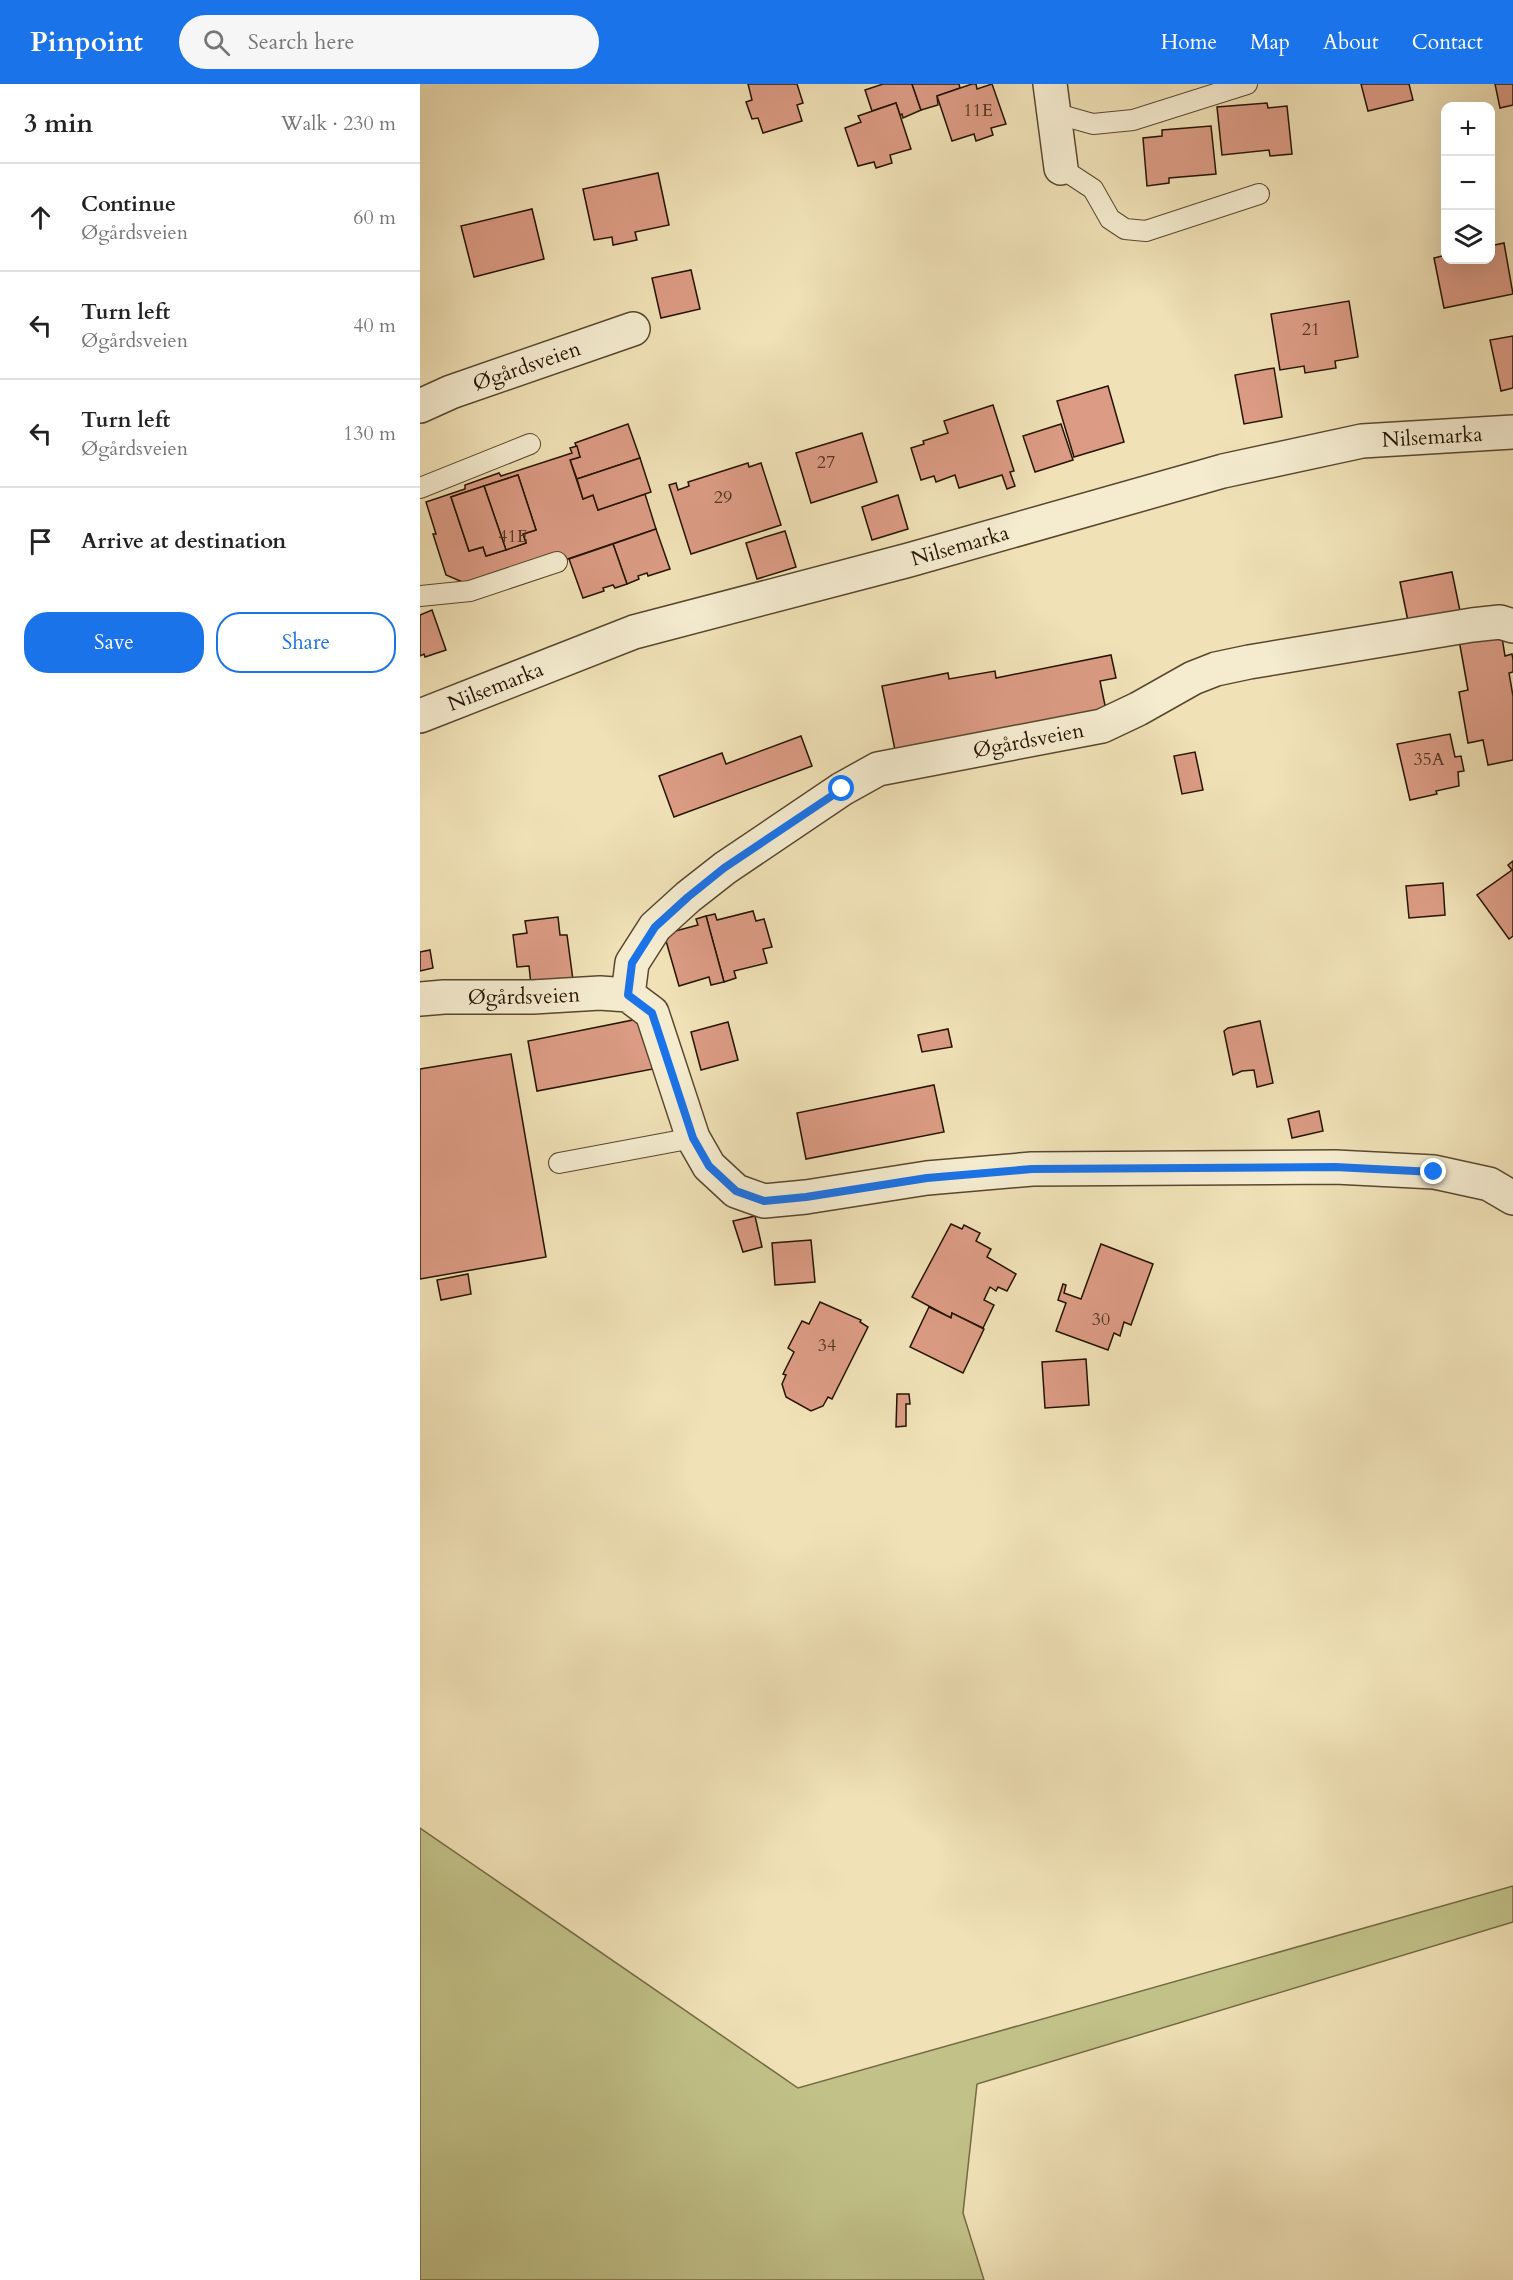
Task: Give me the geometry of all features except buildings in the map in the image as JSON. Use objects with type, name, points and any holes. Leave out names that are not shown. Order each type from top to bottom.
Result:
[{"type":"street","points":[[1052,99],[1061,168]]},
{"type":"street","name":"Øgårdsveien","points":[[420,406],[451,392],[633,329]]},
{"type":"street","name":"Nilsemarka","points":[[420,716],[634,632],[909,560],[1223,471],[1362,441],[1513,432]]},
{"type":"street","name":"Øgårdsveien","points":[[420,999],[600,993],[628,995],[632,963],[655,927],[688,897],[724,868],[832,795],[878,770],[1102,726],[1138,709],[1192,678],[1216,669],[1472,625],[1500,622],[1513,626]]},
{"type":"street","points":[[628,995],[652,1013],[693,1138],[709,1166],[736,1191],[764,1201],[806,1197],[927,1178],[1032,1169],[1335,1167],[1434,1172],[1489,1184],[1513,1198]]},
{"type":"lane","points":[[1052,99],[1093,124],[1133,120],[1247,84]]},
{"type":"lane","points":[[1061,168],[1093,189],[1110,219],[1125,229],[1146,231],[1259,195]]},
{"type":"lane","points":[[420,488],[530,444]]},
{"type":"lane","points":[[420,596],[470,591],[557,561]]},
{"type":"lane","points":[[559,1163],[693,1138]]},
{"type":"green space","points":[[420,1828],[798,2088],[1513,1886],[1513,1922],[977,2084],[963,2213],[984,2280],[420,2280]]},
{"type":"route","points":[[842,789],[724,868],[688,897],[655,927],[632,963],[628,995],[652,1013],[693,1138],[709,1166],[736,1191],[764,1201],[806,1197],[927,1178],[1032,1169],[1335,1167],[1434,1172]]}]
